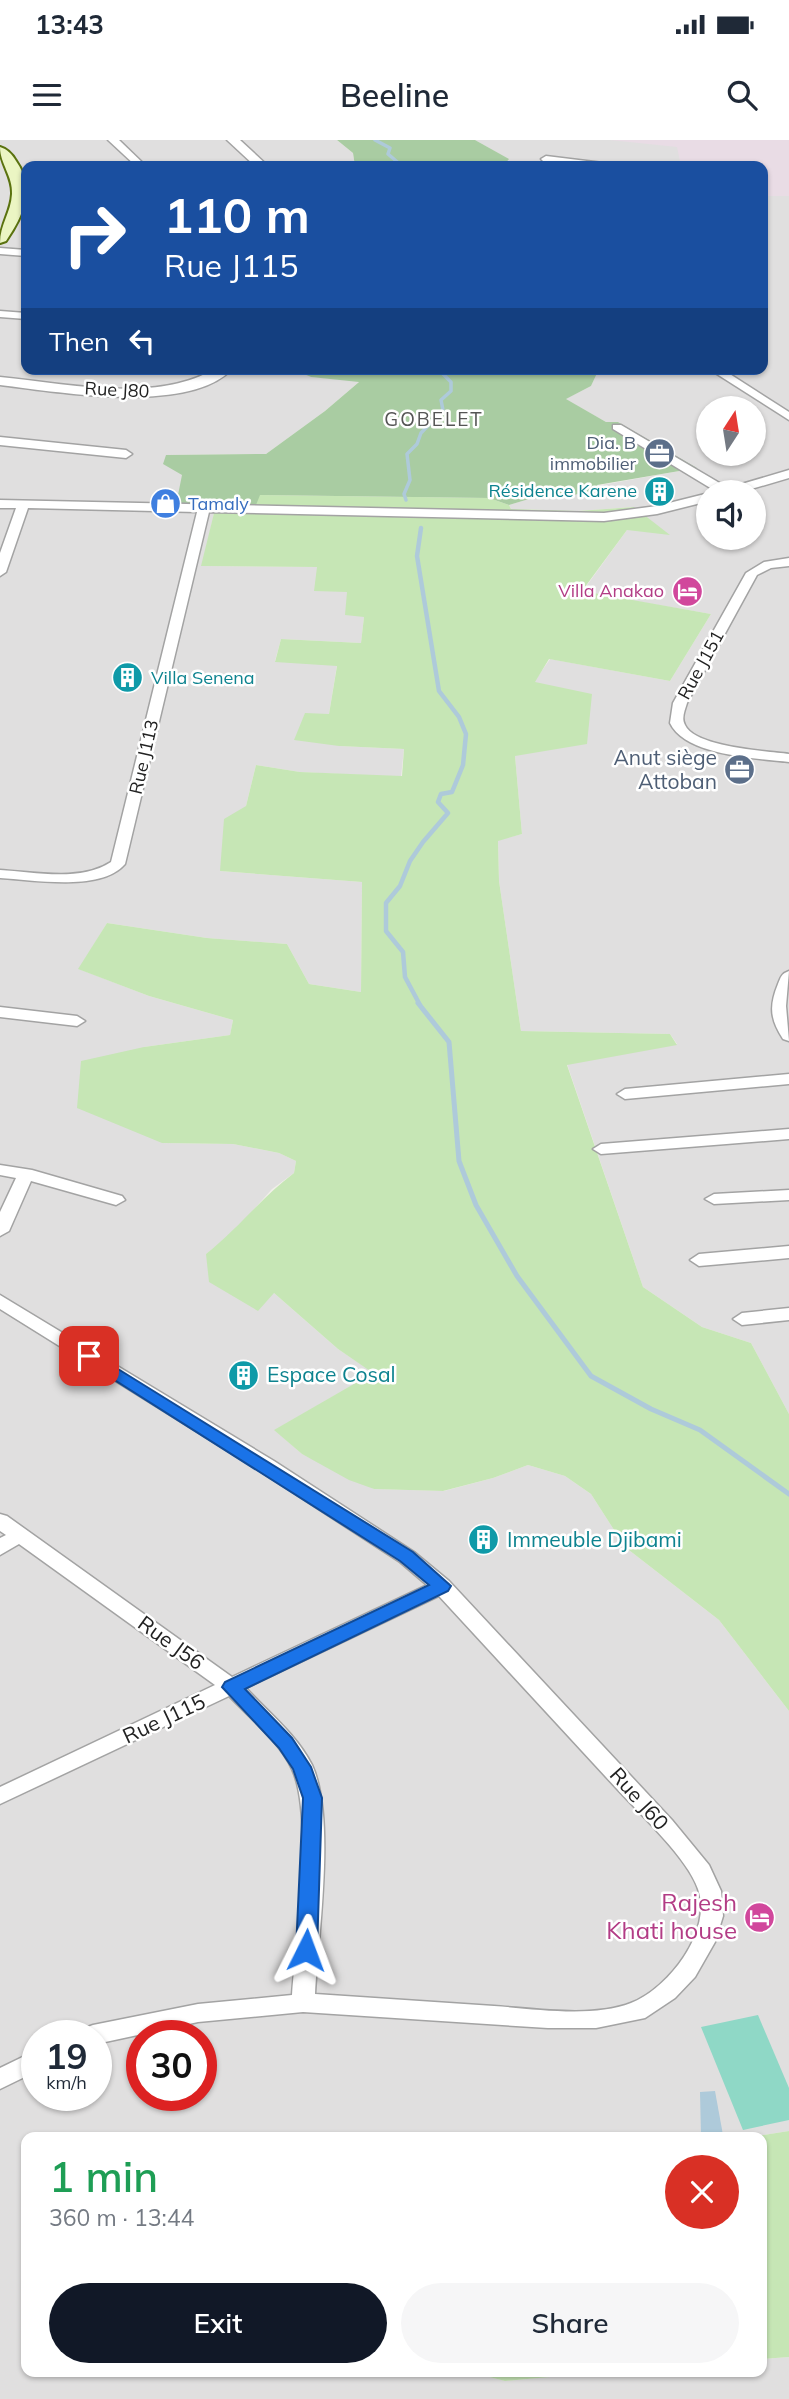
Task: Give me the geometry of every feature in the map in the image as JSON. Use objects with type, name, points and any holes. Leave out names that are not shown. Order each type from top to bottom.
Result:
[{"type":"main road","points":[[0,151],[14,167],[21,192],[15,217],[0,239]]},
{"type":"street","points":[[113,140],[136,161]]},
{"type":"street","points":[[233,140],[256,161]]},
{"type":"street","points":[[546,159],[562,161]]},
{"type":"street","points":[[0,251],[21,253]]},
{"type":"street","points":[[0,314],[21,316]]},
{"type":"street","name":"Rue J80","points":[[0,381],[137,393],[167,392],[192,387],[218,375]]},
{"type":"street","points":[[723,375],[789,417]]},
{"type":"street","points":[[617,427],[707,480]]},
{"type":"street","points":[[0,441],[126,454]]},
{"type":"street","points":[[766,481],[789,474]]},
{"type":"street","points":[[0,503],[604,517],[657,510],[696,500]]},
{"type":"street","points":[[0,572],[23,504]]},
{"type":"street","name":"Rue J113","points":[[0,874],[101,874],[113,869],[121,856],[204,509]]},
{"type":"street","name":"Rue J151","points":[[789,562],[768,565],[752,573],[680,703],[676,719],[678,727],[692,740],[789,758]]},
{"type":"street","points":[[789,976],[777,1010],[779,1021],[789,1036]]},
{"type":"street","points":[[0,1012],[77,1021]]},
{"type":"street","points":[[625,1094],[789,1079]]},
{"type":"street","points":[[601,1149],[789,1134]]},
{"type":"street","points":[[0,1170],[26,1174],[116,1200]]},
{"type":"street","points":[[0,1231],[26,1174]]},
{"type":"street","points":[[714,1199],[789,1195]]},
{"type":"street","points":[[699,1260],[789,1252]]},
{"type":"street","name":"Rue J60","points":[[0,1301],[267,1466],[407,1557],[442,1586],[655,1816],[701,1871],[710,1891],[712,1916],[704,1942],[687,1971],[667,1991],[637,2011],[596,2019],[548,2019],[303,2003],[198,2012],[112,2031]]},
{"type":"street","points":[[742,1319],[789,1314]]},
{"type":"street","name":"Rue J56","points":[[0,1521],[232,1687],[286,1743],[302,1767],[312,1798],[313,1842],[303,2003]]},
{"type":"street","points":[[0,1548],[19,1535]]},
{"type":"street","name":"Rue J115","points":[[0,1796],[442,1586]]},
{"type":"street","points":[[0,2079],[21,2068]]},
{"type":"shaded area","points":[[0,140],[337,140],[353,153],[354,161],[21,161],[21,375],[307,375],[360,381],[325,411],[266,454],[166,455],[182,475],[216,505],[202,566],[317,567],[347,592],[364,617],[361,643],[281,639],[275,661],[337,665],[329,714],[339,746],[404,749],[401,777],[300,772],[256,765],[246,806],[220,871],[362,882],[361,992],[309,984],[287,944],[207,938],[107,923],[79,969],[149,996],[233,1020],[230,1035],[144,1047],[162,1143],[233,1144],[279,1153],[296,1161],[294,1173],[272,1189],[233,1233],[206,1254],[274,1293],[338,1349],[374,1373],[275,1430],[302,1454],[374,1489],[444,1491],[528,1465],[565,1476],[591,1494],[625,1547],[719,1620],[789,1711],[789,2131],[767,2134],[767,2132],[21,2132],[21,2377],[489,2377],[505,2381],[549,2377],[767,2377],[767,2359],[789,2357],[789,2399],[0,2399]]},
{"type":"shaded area","points":[[475,140],[789,140],[789,1414],[751,1343],[702,1327],[643,1287],[567,1064],[677,1044],[670,1034],[521,1031],[499,881],[498,840],[522,834],[515,756],[534,682],[550,659],[670,681],[711,614],[582,592],[627,530],[634,507],[578,511],[511,509],[509,505],[529,499],[600,491],[596,486],[696,468],[618,422],[606,422],[565,399],[591,386],[596,375],[768,375],[768,161],[507,161],[508,159]]},
{"type":"shaded area","points":[[610,140],[789,140],[789,196],[768,196],[768,161],[680,161],[677,147]]},
{"type":"green space","points":[[337,140],[475,140],[509,159],[354,161],[353,153]]},
{"type":"green space","points":[[306,375],[596,375],[591,386],[566,399],[606,422],[618,422],[697,468],[597,485],[600,492],[529,499],[509,505],[489,498],[260,495],[256,505],[176,505],[182,475],[163,464],[166,455],[266,454],[325,411],[359,382]]},
{"type":"green space","points":[[259,495],[489,498],[509,505],[511,509],[578,511],[634,507],[670,535],[627,530],[582,591],[711,614],[670,681],[549,659],[535,682],[592,694],[587,744],[515,756],[522,834],[498,841],[499,881],[521,1031],[670,1034],[677,1045],[567,1065],[643,1287],[702,1327],[751,1343],[789,1414],[789,1711],[719,1620],[625,1547],[591,1494],[565,1476],[528,1465],[493,1478],[443,1491],[374,1489],[349,1480],[302,1454],[274,1430],[373,1373],[338,1349],[274,1293],[258,1311],[209,1282],[206,1254],[294,1173],[296,1161],[279,1153],[233,1144],[162,1143],[77,1108],[81,1061],[144,1047],[230,1035],[233,1020],[149,996],[78,969],[107,923],[207,938],[287,944],[309,984],[361,992],[362,882],[220,871],[224,819],[246,806],[256,765],[300,772],[402,776],[404,749],[339,746],[294,740],[305,713],[329,714],[337,666],[275,662],[281,639],[361,643],[364,617],[345,615],[347,592],[314,591],[317,567],[201,566],[216,505],[255,505]]},
{"type":"green space","points":[[758,2015],[789,2088],[789,2120],[743,2130],[701,2027]]},
{"type":"green space","points":[[789,2131],[789,2357],[767,2359],[767,2134]]},
{"type":"green space","points":[[489,2377],[549,2377],[505,2381]]},
{"type":"water","points":[[715,2091],[722,2132],[701,2132],[700,2092]]},
{"type":"waterway","points":[[375,140],[390,148],[388,154],[396,161]]},
{"type":"waterway","points":[[406,500],[404,494],[410,480],[407,454],[417,444],[421,433],[443,410],[441,400],[451,391],[451,382],[444,375]]},
{"type":"waterway","points":[[420,1005],[405,977],[403,952],[386,931],[386,903],[400,886],[410,861],[423,842],[448,813],[438,802],[441,794],[452,792],[463,765],[466,734],[459,717],[439,691],[417,556],[421,528]]},
{"type":"waterway","points":[[418,1003],[449,1042],[459,1161],[476,1205],[517,1276],[591,1376],[651,1409],[700,1430],[789,1494]]},
{"type":"place","name":"Dia. B immobilier","points":[[659,453]]},
{"type":"place","name":"Résidence Karene","points":[[660,491]]},
{"type":"place","name":"Tamaly","points":[[165,504]]},
{"type":"place","name":"Villa Anakao","points":[[687,591]]},
{"type":"place","name":"Villa Senena","points":[[128,678]]},
{"type":"place","name":"Anut siège Attoban","points":[[740,770]]},
{"type":"place","name":"Espace Cosal","points":[[244,1375]]},
{"type":"place","name":"Immeuble Djibami","points":[[484,1540]]},
{"type":"place","name":"Rajesh Khati house","points":[[760,1917]]},
{"type":"district","name":"GOBELET","points":[[434,419]]},
{"type":"route","points":[[89,1356],[267,1466],[407,1557],[442,1586],[232,1687],[286,1743],[302,1767],[312,1798],[313,1842],[306,1950]]}]
